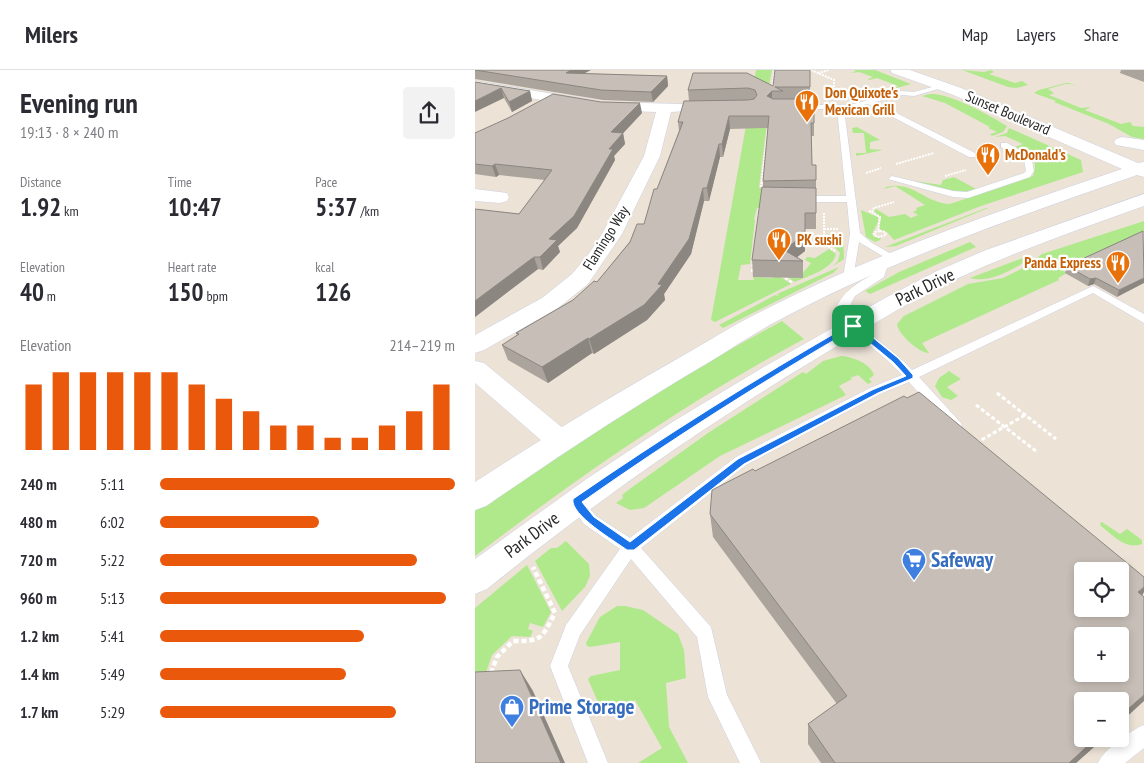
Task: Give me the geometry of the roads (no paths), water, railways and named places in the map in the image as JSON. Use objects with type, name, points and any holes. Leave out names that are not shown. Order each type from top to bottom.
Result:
[{"type":"main road","name":"Sunset Boulevard","points":[[897,70],[935,83],[1142,170]]},
{"type":"main road","points":[[475,85],[550,99],[603,106],[700,107]]},
{"type":"main road","points":[[529,110],[550,99]]},
{"type":"main road","name":"Flamingo Way","points":[[475,345],[550,303],[580,279],[596,259],[611,234],[652,156],[665,108]]},
{"type":"main road","points":[[1009,214],[1015,205],[1091,178],[1098,169],[1089,159],[1024,128],[1015,116]]},
{"type":"main road","points":[[1104,135],[1144,151]]},
{"type":"main road","points":[[1122,142],[1144,145]]},
{"type":"main road","name":"Park Drive","points":[[475,498],[560,441],[725,340],[771,315],[889,261],[1009,214],[1142,170]]},
{"type":"main road","points":[[475,195],[501,197]]},
{"type":"main road","name":"Park Drive","points":[[475,579],[576,502],[659,444],[757,381],[877,311],[946,276],[1022,244],[1144,200]]},
{"type":"main road","points":[[1088,220],[1119,219],[1144,212]]},
{"type":"main road","points":[[475,369],[560,441]]},
{"type":"lane","points":[[902,93],[904,89],[935,83]]},
{"type":"lane","points":[[791,107],[837,104],[851,107],[902,93],[914,94],[935,83]]},
{"type":"lane","points":[[869,102],[972,155]]},
{"type":"lane","points":[[837,104],[855,234],[849,278]]},
{"type":"lane","points":[[892,179],[913,184],[914,187],[942,200],[952,200],[1027,175],[1030,171],[1028,158],[1004,145]]},
{"type":"lane","points":[[793,199],[851,199]]},
{"type":"lane","points":[[855,234],[889,261],[879,275],[850,293],[843,301],[841,311],[853,326],[896,360],[975,444]]},
{"type":"lane","points":[[599,763],[559,666],[572,631],[630,547],[741,461],[875,391],[911,376],[1093,289],[1144,319]]},
{"type":"lane","points":[[576,502],[590,520],[630,547],[705,634],[718,697],[751,763]]},
{"type":"lane","points":[[1108,763],[1144,735]]},
{"type":"place","name":"Don Quixote's Mexican Grill","points":[[807,123]]},
{"type":"place","name":"McDonald's","points":[[988,176]]},
{"type":"place","name":"PK sushi","points":[[779,261]]},
{"type":"place","name":"Panda Express","points":[[1118,284]]},
{"type":"place","name":"Safeway","points":[[914,581]]},
{"type":"place","name":"Prime Storage","points":[[512,728]]}]
